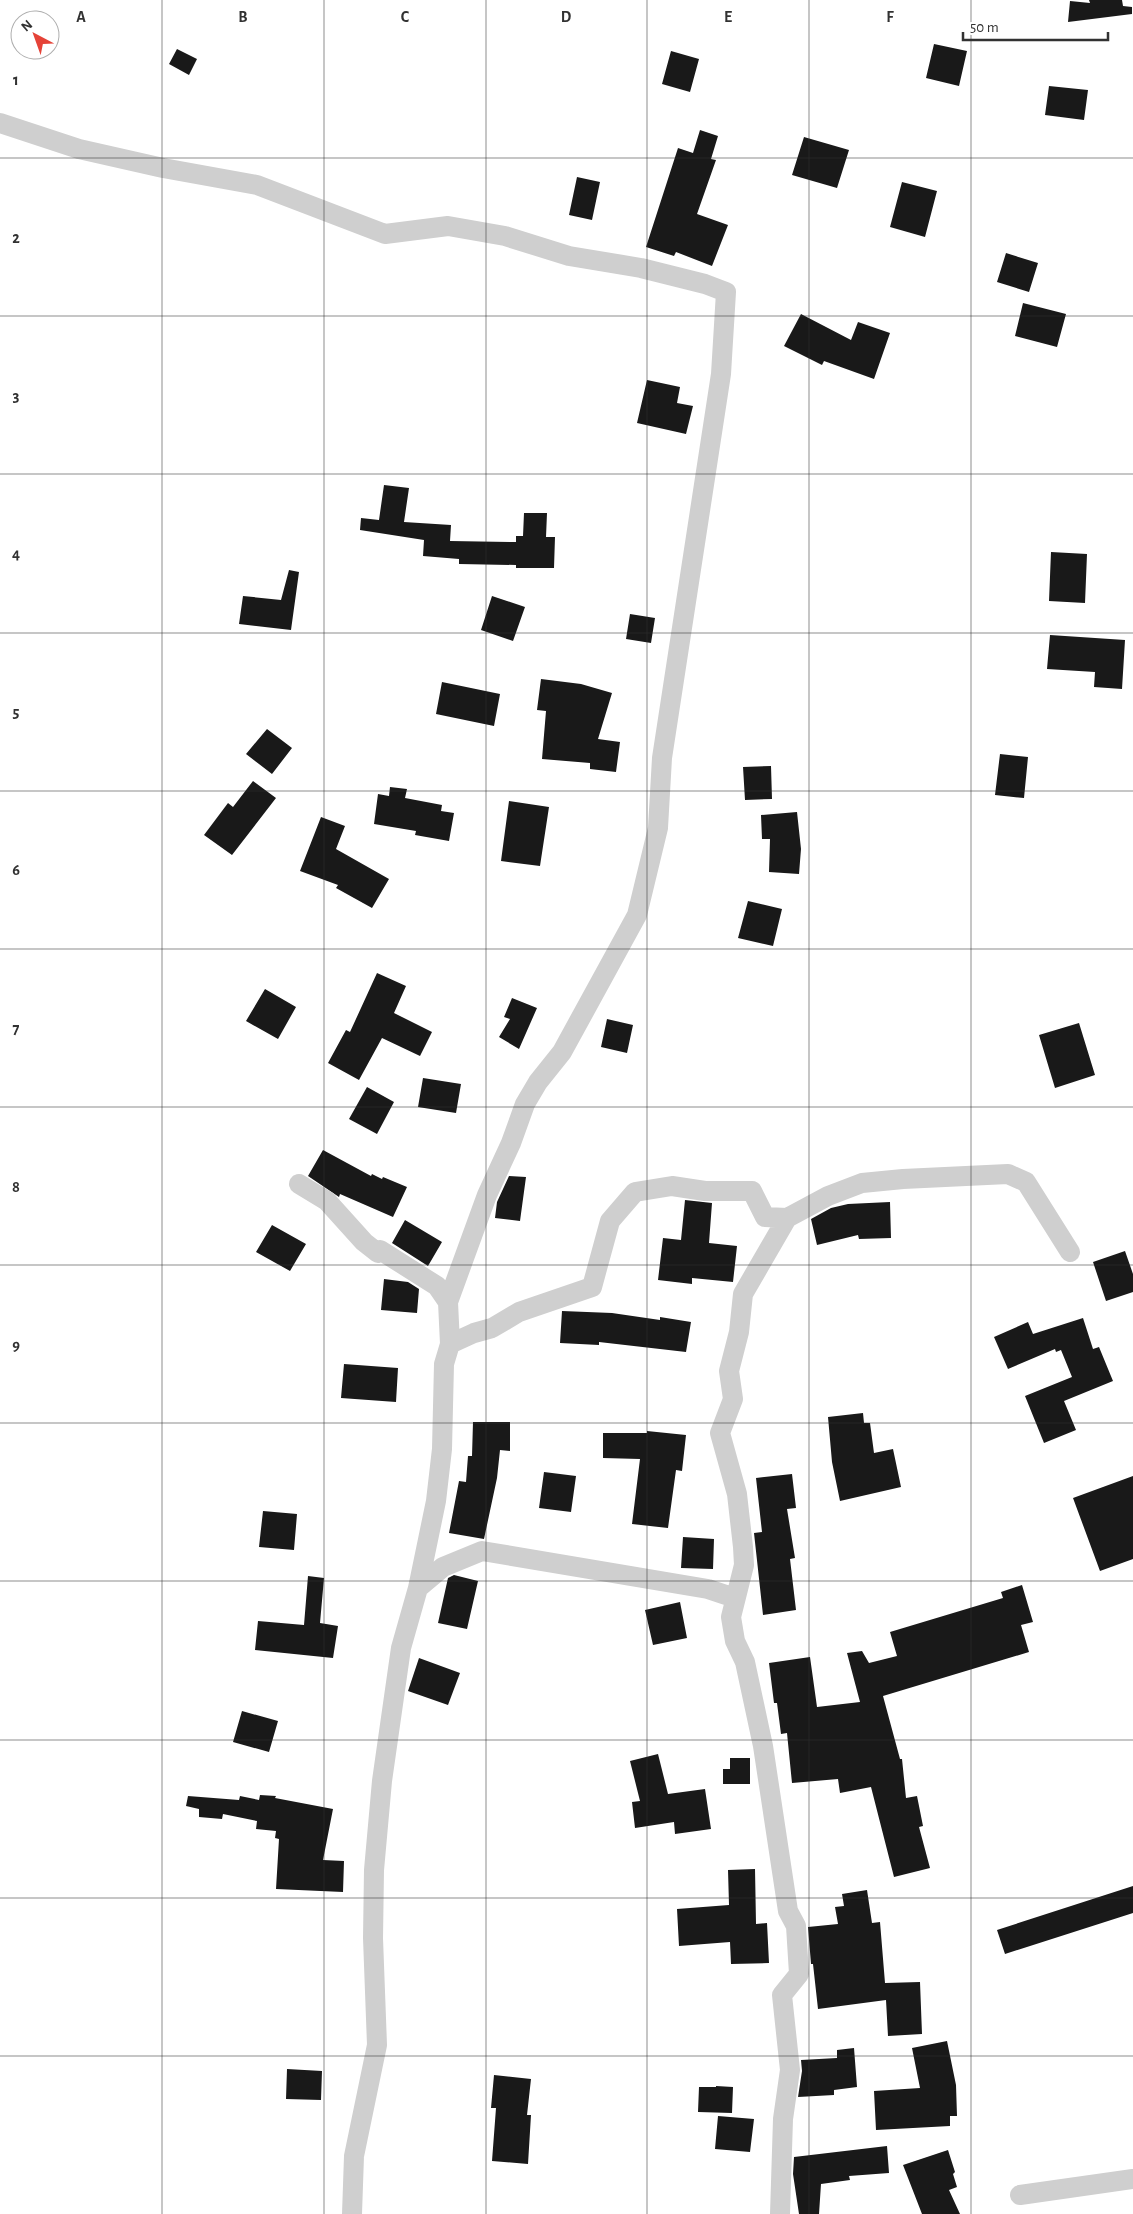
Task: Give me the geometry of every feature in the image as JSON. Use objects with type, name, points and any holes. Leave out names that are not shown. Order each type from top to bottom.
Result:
[{"type":"street","points":[[0,123],[79,149],[163,168],[256,184],[385,234],[448,226],[505,236],[569,256],[641,268],[705,284],[726,292],[721,374],[662,758],[658,828],[637,915],[562,1052],[538,1082],[526,1104],[487,1194],[448,1302],[450,1344],[444,1364],[442,1449],[436,1501],[418,1588],[401,1648],[382,1781],[374,1870],[372,1938],[377,2045],[354,2156],[352,2214]]},
{"type":"street","points":[[450,1344],[474,1333],[492,1328],[519,1312],[592,1287],[610,1221],[635,1192],[672,1186],[705,1191],[752,1191],[766,1217],[787,1218],[828,1196],[862,1183],[1008,1174],[1026,1182],[1070,1252]]},
{"type":"street","points":[[299,1184],[327,1202],[364,1242],[378,1253],[380,1250],[437,1286],[448,1302]]},
{"type":"street","points":[[780,2214],[783,2119],[790,2070],[782,1995],[798,1974],[796,1926],[788,1911],[763,1746],[745,1662],[736,1641],[732,1625],[731,1617],[744,1565],[744,1547],[737,1494],[720,1434],[733,1399],[729,1371],[738,1332],[743,1294],[787,1218]]},
{"type":"street","points":[[418,1588],[443,1567],[482,1551],[708,1589],[735,1598]]},
{"type":"street","points":[[1020,2194],[1133,2179]]},
{"type":"building","points":[[1089,0],[1122,0],[1123,6],[1132,7],[1132,14],[1068,22],[1070,1],[1090,3]]},
{"type":"building","points":[[934,44],[967,51],[959,86],[926,78]]},
{"type":"building","points":[[177,49],[197,59],[189,75],[169,64]]},
{"type":"building","points":[[671,51],[699,59],[690,92],[662,84]]},
{"type":"building","points":[[1049,86],[1088,90],[1084,120],[1045,115]]},
{"type":"building","points":[[700,130],[718,136],[711,159],[716,160],[697,214],[728,225],[712,266],[676,252],[674,256],[646,247],[678,148],[693,153]]},
{"type":"building","points":[[804,137],[849,150],[837,188],[792,175]]},
{"type":"building","points":[[577,177],[600,182],[592,220],[569,215]]},
{"type":"building","points":[[902,182],[937,191],[925,237],[890,227]]},
{"type":"building","points":[[1006,253],[1038,263],[1029,292],[997,282]]},
{"type":"building","points":[[1023,303],[1066,314],[1057,347],[1015,336]]},
{"type":"building","points":[[801,314],[851,340],[858,322],[890,333],[874,379],[824,361],[822,365],[784,346]]},
{"type":"building","points":[[647,380],[680,387],[677,403],[693,406],[686,434],[637,423]]},
{"type":"building","points":[[384,485],[409,488],[404,522],[451,525],[450,541],[516,542],[516,536],[523,536],[524,513],[547,513],[546,537],[555,537],[554,568],[516,568],[516,565],[459,564],[459,559],[423,556],[424,540],[360,530],[361,518],[379,520]]},
{"type":"building","points":[[1051,552],[1087,554],[1085,603],[1049,601]]},
{"type":"building","points":[[289,570],[299,572],[291,630],[239,624],[243,596],[281,600]]},
{"type":"building","points":[[492,596],[525,607],[513,641],[481,630]]},
{"type":"building","points":[[630,614],[655,618],[651,643],[626,639]]},
{"type":"building","points":[[1050,635],[1125,640],[1122,689],[1094,687],[1095,672],[1047,669]]},
{"type":"building","points":[[541,679],[581,684],[612,693],[598,739],[620,742],[616,772],[590,769],[590,763],[542,759],[546,711],[537,710]]},
{"type":"building","points":[[442,682],[500,694],[494,726],[436,714]]},
{"type":"building","points":[[267,729],[292,748],[272,774],[246,754]]},
{"type":"building","points":[[1000,754],[1028,757],[1024,798],[995,795]]},
{"type":"building","points":[[771,766],[772,799],[745,800],[743,767]]},
{"type":"building","points":[[253,781],[276,798],[232,855],[204,835],[228,803],[233,807]]},
{"type":"building","points":[[390,787],[407,789],[405,798],[442,805],[441,811],[454,813],[449,841],[415,835],[416,831],[374,824],[378,794],[389,796]]},
{"type":"building","points":[[509,801],[549,807],[540,866],[501,861]]},
{"type":"building","points":[[797,812],[801,849],[799,874],[769,872],[770,839],[762,839],[761,815]]},
{"type":"building","points":[[321,817],[345,826],[336,849],[389,879],[372,908],[336,888],[338,885],[300,871]]},
{"type":"building","points":[[748,901],[782,909],[773,946],[738,938]]},
{"type":"building","points":[[377,973],[406,986],[394,1013],[432,1032],[420,1056],[382,1038],[359,1080],[328,1063],[346,1030],[350,1032]]},
{"type":"building","points":[[265,989],[296,1007],[278,1039],[246,1021]]},
{"type":"building","points":[[512,998],[537,1008],[519,1049],[499,1037],[510,1019],[504,1017]]},
{"type":"building","points":[[607,1019],[633,1025],[627,1053],[601,1047]]},
{"type":"building","points":[[1079,1023],[1095,1075],[1055,1088],[1039,1035]]},
{"type":"building","points":[[423,1078],[461,1084],[456,1113],[418,1107]]},
{"type":"building","points":[[367,1087],[394,1102],[377,1134],[349,1119]]},
{"type":"building","points":[[323,1150],[371,1176],[372,1174],[382,1179],[383,1177],[407,1187],[393,1217],[340,1194],[339,1197],[308,1176]]},
{"type":"building","points":[[509,1176],[526,1177],[520,1221],[495,1218],[497,1202]]},
{"type":"building","points":[[685,1200],[712,1203],[709,1243],[737,1246],[733,1282],[692,1278],[692,1284],[658,1280],[663,1238],[681,1240]]},
{"type":"building","points":[[890,1202],[891,1238],[859,1239],[858,1235],[817,1245],[811,1219],[831,1208],[848,1204]]},
{"type":"building","points":[[405,1220],[442,1242],[428,1266],[392,1243]]},
{"type":"building","points":[[272,1225],[306,1244],[290,1271],[256,1252]]},
{"type":"building","points":[[1125,1251],[1133,1274],[1133,1292],[1106,1301],[1093,1262]]},
{"type":"building","points":[[384,1279],[408,1282],[419,1289],[417,1313],[381,1310]]},
{"type":"building","points":[[562,1311],[612,1313],[660,1320],[660,1317],[691,1322],[686,1352],[599,1342],[599,1345],[560,1343]]},
{"type":"building","points":[[1083,1318],[1093,1349],[1099,1347],[1113,1381],[1064,1401],[1076,1430],[1044,1443],[1025,1396],[1072,1377],[1061,1350],[1056,1352],[1055,1349],[1008,1369],[994,1337],[1028,1322],[1033,1334]]},
{"type":"building","points":[[344,1364],[398,1368],[396,1402],[341,1398]]},
{"type":"building","points":[[863,1413],[864,1423],[870,1423],[874,1453],[893,1449],[901,1487],[840,1501],[832,1462],[828,1417]]},
{"type":"building","points":[[473,1422],[510,1422],[510,1451],[500,1450],[497,1478],[484,1539],[449,1533],[459,1481],[466,1482],[468,1456],[472,1456]]},
{"type":"building","points":[[647,1431],[686,1435],[682,1471],[676,1470],[668,1528],[632,1524],[640,1459],[603,1458],[603,1433],[647,1433]]},
{"type":"building","points":[[544,1472],[576,1476],[571,1512],[539,1508]]},
{"type":"building","points":[[792,1474],[796,1508],[787,1509],[795,1558],[790,1559],[796,1610],[763,1615],[754,1533],[762,1532],[756,1478]]},
{"type":"building","points":[[1133,1476],[1133,1559],[1100,1571],[1073,1498]]},
{"type":"building","points":[[263,1511],[297,1514],[294,1550],[259,1547]]},
{"type":"building","points":[[683,1537],[714,1539],[713,1569],[681,1568]]},
{"type":"building","points":[[454,1575],[478,1581],[467,1629],[438,1623],[448,1578]]},
{"type":"building","points":[[308,1576],[324,1578],[320,1623],[338,1626],[333,1658],[255,1650],[258,1621],[304,1625]]},
{"type":"building","points":[[1022,1585],[1033,1622],[1021,1625],[1029,1652],[883,1696],[900,1759],[902,1759],[906,1798],[917,1796],[923,1826],[919,1827],[930,1868],[894,1877],[871,1787],[840,1793],[838,1779],[792,1783],[787,1733],[781,1734],[777,1703],[774,1703],[769,1663],[810,1657],[817,1707],[860,1702],[847,1653],[862,1651],[869,1663],[897,1656],[890,1632],[1003,1598],[1001,1592]]},
{"type":"building","points":[[680,1602],[687,1638],[653,1645],[645,1610]]},
{"type":"building","points":[[419,1658],[460,1673],[448,1705],[408,1691]]},
{"type":"building","points":[[242,1711],[278,1721],[269,1752],[233,1742]]},
{"type":"building","points":[[658,1754],[668,1794],[705,1789],[711,1829],[675,1834],[674,1822],[635,1828],[632,1802],[640,1801],[630,1761]]},
{"type":"building","points":[[730,1758],[750,1758],[750,1784],[723,1784],[723,1769],[730,1769]]},
{"type":"building","points":[[260,1795],[276,1796],[275,1798],[333,1809],[323,1860],[344,1861],[343,1892],[276,1889],[279,1839],[275,1838],[276,1831],[256,1829],[257,1821],[223,1814],[222,1819],[199,1817],[199,1809],[186,1806],[188,1796],[239,1800],[240,1796],[259,1800]]},
{"type":"building","points":[[755,1869],[756,1924],[767,1923],[769,1963],[731,1964],[730,1942],[679,1946],[677,1909],[729,1905],[728,1870]]},
{"type":"building","points":[[1133,1886],[1133,1913],[1005,1954],[997,1930]]},
{"type":"building","points":[[867,1890],[872,1923],[880,1922],[885,1983],[920,1982],[922,2034],[888,2036],[886,2000],[818,2009],[813,1964],[811,1964],[808,1927],[838,1924],[835,1907],[844,1906],[842,1894]]},
{"type":"building","points":[[947,2041],[956,2085],[957,2116],[950,2116],[950,2126],[876,2130],[874,2091],[920,2088],[912,2048]]},
{"type":"building","points":[[854,2048],[857,2087],[834,2090],[834,2095],[798,2097],[802,2071],[801,2060],[837,2058],[837,2050]]},
{"type":"building","points":[[287,2069],[322,2071],[321,2100],[286,2099]]},
{"type":"building","points":[[494,2075],[531,2079],[527,2115],[531,2115],[528,2164],[492,2161],[496,2108],[491,2108]]},
{"type":"building","points":[[699,2087],[733,2087],[732,2113],[698,2112]]},
{"type":"building","points":[[718,2116],[754,2119],[750,2152],[715,2149]]},
{"type":"building","points":[[887,2146],[889,2173],[849,2176],[850,2180],[821,2184],[819,2214],[799,2214],[793,2174],[794,2157]]},
{"type":"building","points":[[948,2150],[955,2172],[953,2174],[957,2187],[949,2190],[960,2214],[922,2214],[903,2165]]}]
